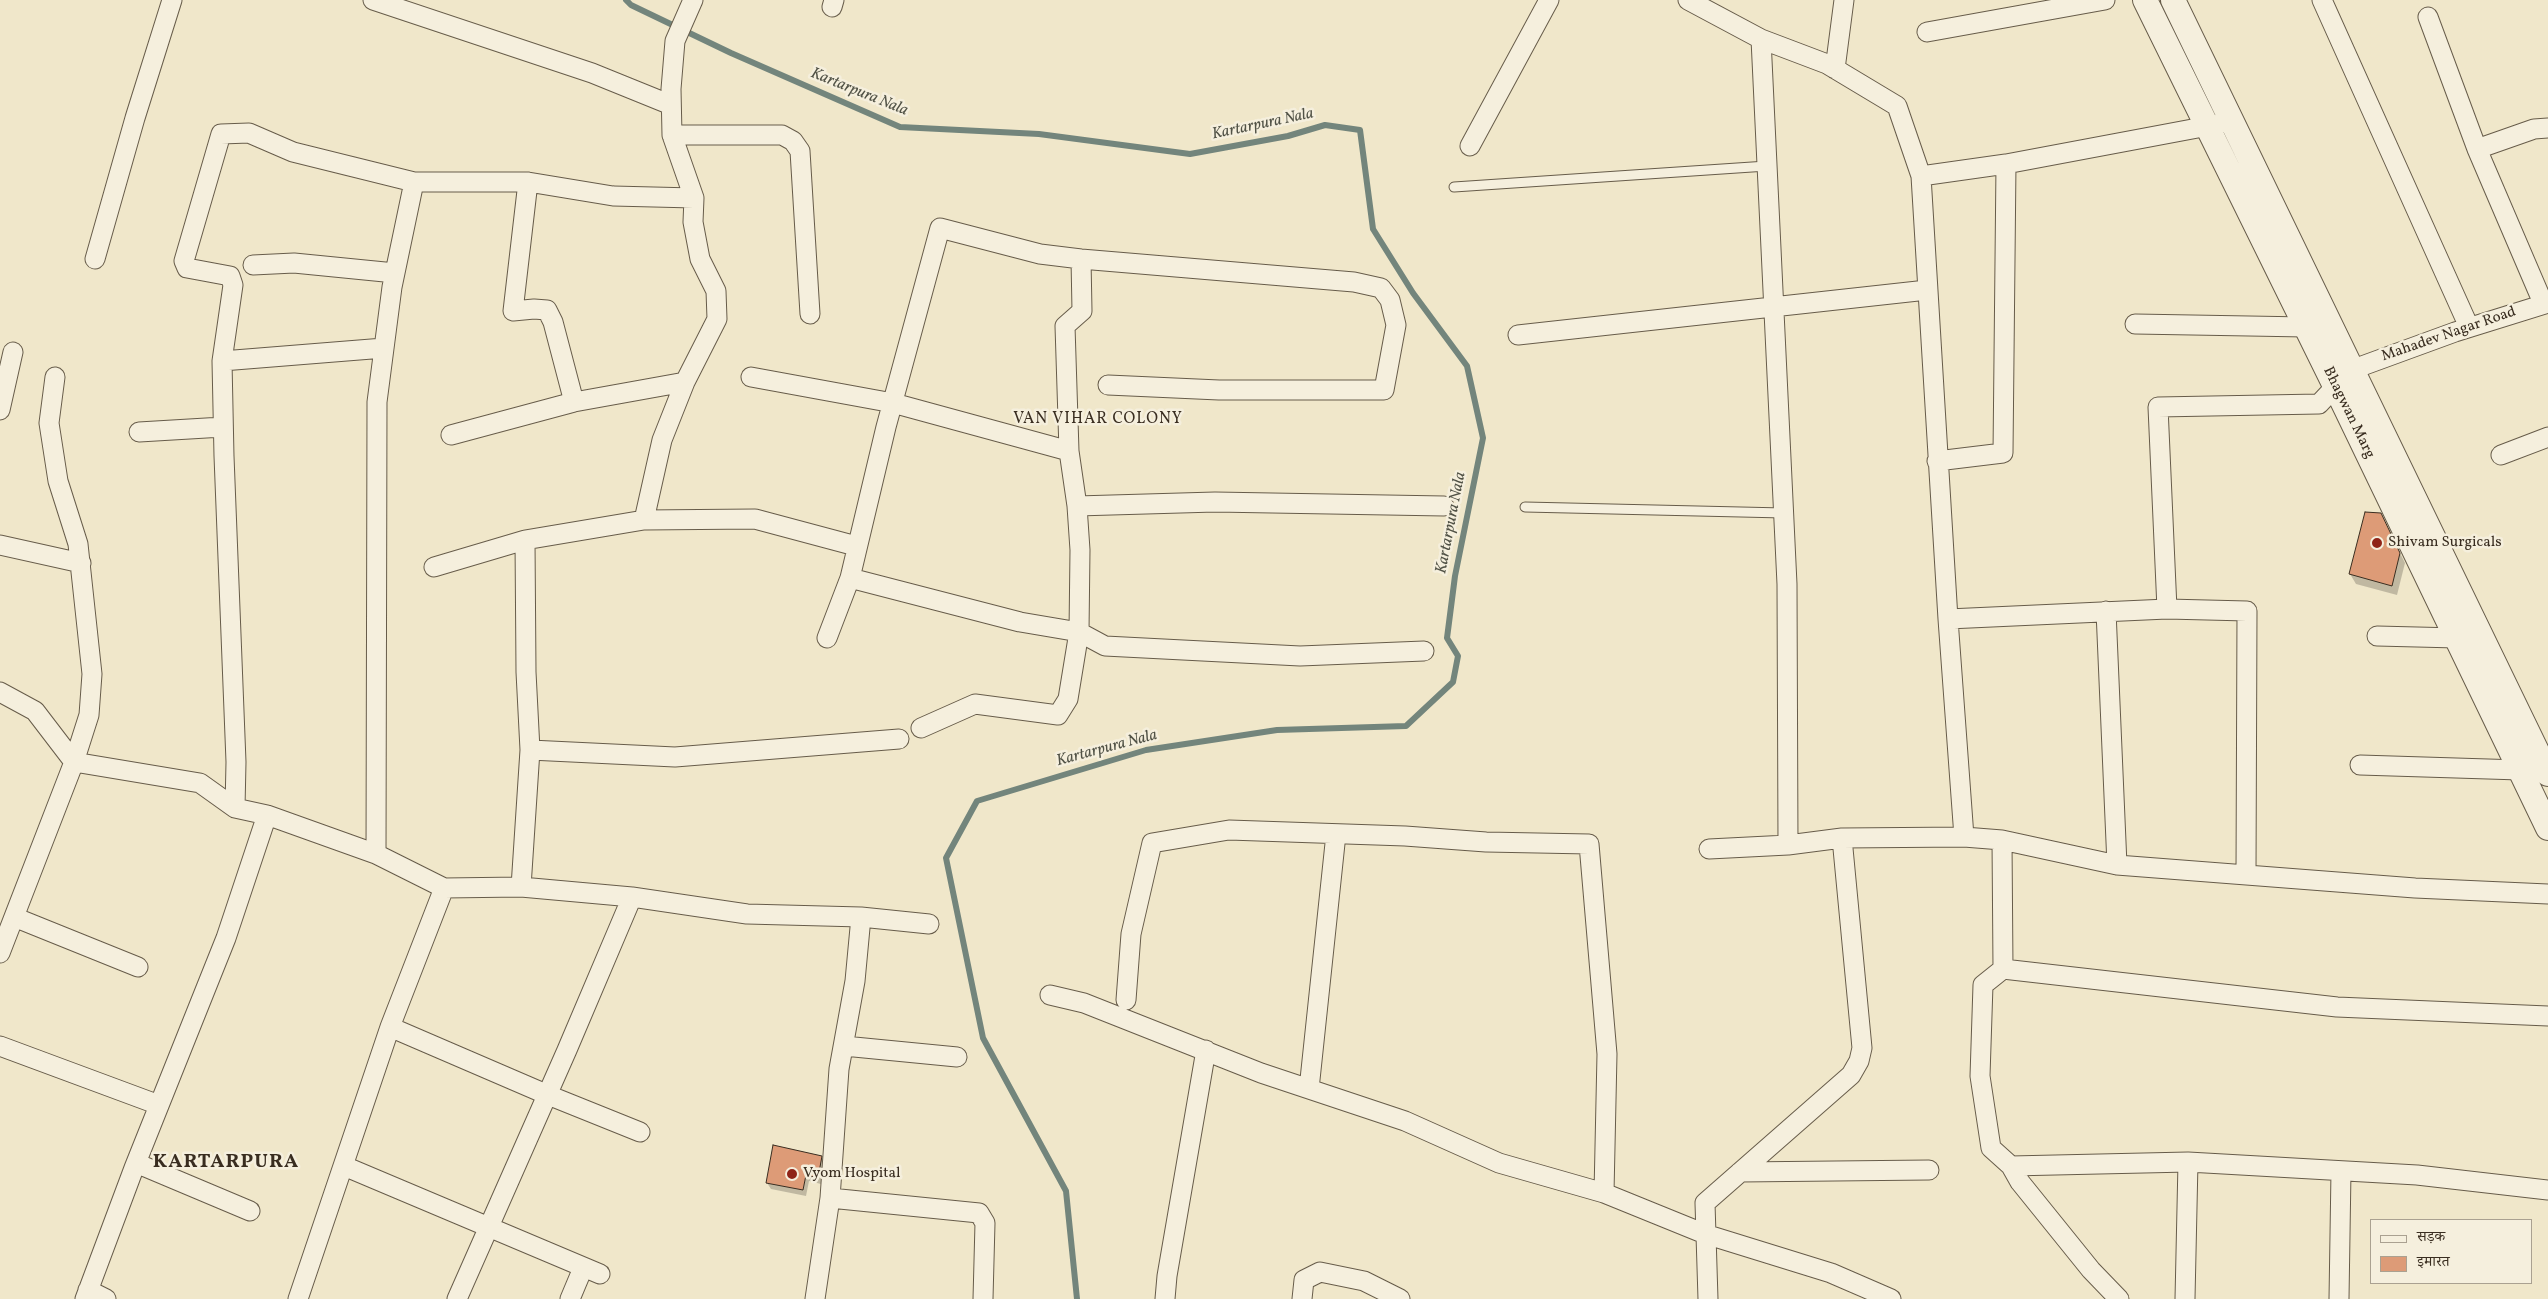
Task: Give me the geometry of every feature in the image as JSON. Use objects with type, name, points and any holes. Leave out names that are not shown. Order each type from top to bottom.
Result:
[{"type":"street","points":[[94,259],[172,0]]},
{"type":"street","points":[[373,0],[592,73],[671,105]]},
{"type":"street","points":[[644,520],[662,440],[684,382],[717,319],[716,291],[700,259],[693,222],[694,198],[672,135],[671,105],[675,41],[693,0]]},
{"type":"street","points":[[1470,146],[1550,0]]},
{"type":"street","points":[[1688,0],[1761,39],[1827,64],[1897,106],[1921,176],[1937,461],[1964,837]]},
{"type":"street","points":[[1835,69],[1844,0]]},
{"type":"street","points":[[1927,32],[2105,0]]},
{"type":"street","name":"Bhagwan Marg","points":[[2145,0],[2219,124],[2343,379],[2548,774]]},
{"type":"street","name":"Bhagwan Marg","points":[[2173,0],[2219,124],[2306,326],[2343,379],[2457,638],[2548,828]]},
{"type":"street","points":[[2322,0],[2469,327]]},
{"type":"street","points":[[2428,17],[2478,149],[2545,303]]},
{"type":"street","points":[[1761,39],[1787,584],[1788,845]]},
{"type":"street","points":[[1921,176],[2006,164],[2219,124]]},
{"type":"street","points":[[2478,149],[2534,129],[2548,128]]},
{"type":"street","points":[[236,808],[222,361],[233,285],[230,276],[187,268],[184,261],[221,134],[249,133],[293,152],[414,182],[528,182],[613,196],[694,198]]},
{"type":"street","points":[[672,135],[782,135],[793,141],[800,151],[810,314]]},
{"type":"street","points":[[1937,461],[2003,453],[2006,164]]},
{"type":"street","points":[[376,854],[377,402],[395,273],[414,182]]},
{"type":"street","points":[[528,182],[512,311],[547,310],[553,322],[574,402]]},
{"type":"street","points":[[827,638],[850,578],[856,546],[940,228],[1040,254],[1354,282],[1381,288],[1390,300],[1396,325],[1384,390],[1219,390],[1108,385]]},
{"type":"street","points":[[921,728],[975,704],[1058,715],[1068,699],[1078,632],[1080,550],[1077,506],[1069,451],[1065,326],[1082,311],[1081,259]]},
{"type":"street","points":[[253,266],[294,263],[395,273]]},
{"type":"street","points":[[1518,335],[1927,290]]},
{"type":"street","name":"Mahadev Nagar Road","points":[[2343,379],[2469,327],[2545,303]]},
{"type":"street","points":[[2136,324],[2306,326]]},
{"type":"street","points":[[222,361],[384,348]]},
{"type":"street","points":[[0,410],[13,352]]},
{"type":"street","points":[[0,953],[74,762],[89,715],[92,674],[81,563],[78,544],[58,480],[49,423],[54,377]]},
{"type":"street","points":[[751,377],[893,403],[1069,451]]},
{"type":"street","points":[[2167,609],[2158,407],[2319,404],[2343,379]]},
{"type":"street","points":[[451,435],[574,402],[684,382]]},
{"type":"street","points":[[139,432],[223,427]]},
{"type":"street","points":[[2501,455],[2548,437]]},
{"type":"street","points":[[1077,506],[1214,502],[1444,506]]},
{"type":"street","points":[[434,567],[525,540],[644,520],[754,519],[856,546]]},
{"type":"street","points":[[521,887],[530,750],[526,672],[525,540]]},
{"type":"street","points":[[0,545],[81,563]]},
{"type":"street","points":[[850,578],[1020,622],[1078,632],[1105,646],[1300,656],[1424,651]]},
{"type":"street","points":[[1948,619],[2167,609],[2247,610],[2246,874]]},
{"type":"street","points":[[2106,611],[2117,865]]},
{"type":"street","points":[[2377,636],[2457,638]]},
{"type":"street","points":[[0,692],[35,711],[74,762],[200,783],[236,808],[267,814],[376,854],[444,888],[521,887],[632,898],[746,914],[861,917],[929,924]]},
{"type":"street","points":[[530,750],[675,757],[899,739]]},
{"type":"street","points":[[2360,765],[2520,770]]},
{"type":"street","points":[[106,1299],[86,1295],[136,1163],[226,938],[267,814]]},
{"type":"street","points":[[1126,1000],[1130,934],[1152,843],[1229,830],[1486,842],[1589,844],[1607,1054],[1604,1193]]},
{"type":"street","points":[[1309,1089],[1336,834]]},
{"type":"street","points":[[1709,849],[1788,845],[1842,838],[1964,837],[2002,840],[2117,865],[2415,888],[2548,894]]},
{"type":"street","points":[[1708,1299],[1705,1203],[1851,1075],[1860,1062],[1862,1048],[1842,838]]},
{"type":"street","points":[[2002,840],[2003,969]]},
{"type":"street","points":[[298,1299],[390,1027],[444,888]]},
{"type":"street","points":[[457,1299],[548,1095],[632,898]]},
{"type":"street","points":[[14,917],[138,967]]},
{"type":"street","points":[[815,1299],[830,1198],[839,1069],[855,981],[861,917]]},
{"type":"street","points":[[2119,1299],[2085,1263],[2020,1182],[2012,1166],[1991,1148],[1980,1076],[1983,985],[2003,969],[2337,1007],[2548,1016]]},
{"type":"street","points":[[1050,995],[1084,1003],[1261,1073],[1405,1121],[1499,1164],[1604,1193],[1705,1234],[1831,1273],[1891,1299]]},
{"type":"street","points":[[390,1027],[548,1095],[640,1132]]},
{"type":"street","points":[[0,1046],[159,1106]]},
{"type":"street","points":[[844,1046],[957,1057]]},
{"type":"street","points":[[1165,1299],[1167,1276],[1206,1050]]},
{"type":"street","points":[[2012,1166],[2188,1162],[2418,1175],[2548,1190]]},
{"type":"street","points":[[2185,1299],[2188,1162]]},
{"type":"street","points":[[136,1163],[250,1211]]},
{"type":"street","points":[[344,1166],[592,1271],[570,1299]]},
{"type":"street","points":[[1740,1172],[1929,1170]]},
{"type":"street","points":[[2339,1299],[2341,1171]]},
{"type":"street","points":[[830,1198],[980,1213],[985,1223],[983,1299]]},
{"type":"street","points":[[1302,1299],[1304,1280],[1320,1272],[1364,1281],[1400,1299]]},
{"type":"lane","points":[[1454,187],[1767,166]]},
{"type":"lane","points":[[1525,507],[1784,512]]},
{"type":"building","points":[[2365,512],[2381,513],[2400,553],[2392,586],[2349,574]]},
{"type":"building","points":[[773,1145],[822,1156],[818,1178],[806,1175],[803,1190],[766,1183]]},
{"type":"waterway","name":"Kartarpura Nala","points":[[626,0],[631,5],[731,53],[900,127],[1039,134],[1190,154],[1288,136],[1325,125],[1360,130],[1373,229],[1413,293],[1467,366],[1483,438],[1455,576],[1447,638],[1458,656],[1453,682],[1406,726],[1277,730],[1146,750],[977,801],[946,858],[983,1038],[1066,1191],[1077,1299]]},
{"type":"place","name":"Shivam Surgicals","points":[[2377,543]]},
{"type":"place","name":"Vyom Hospital","points":[[792,1174]]},
{"type":"district","name":"VAN VIHAR COLONY","points":[[1098,420]]},
{"type":"district","name":"KARTARPURA","points":[[226,1163]]}]
